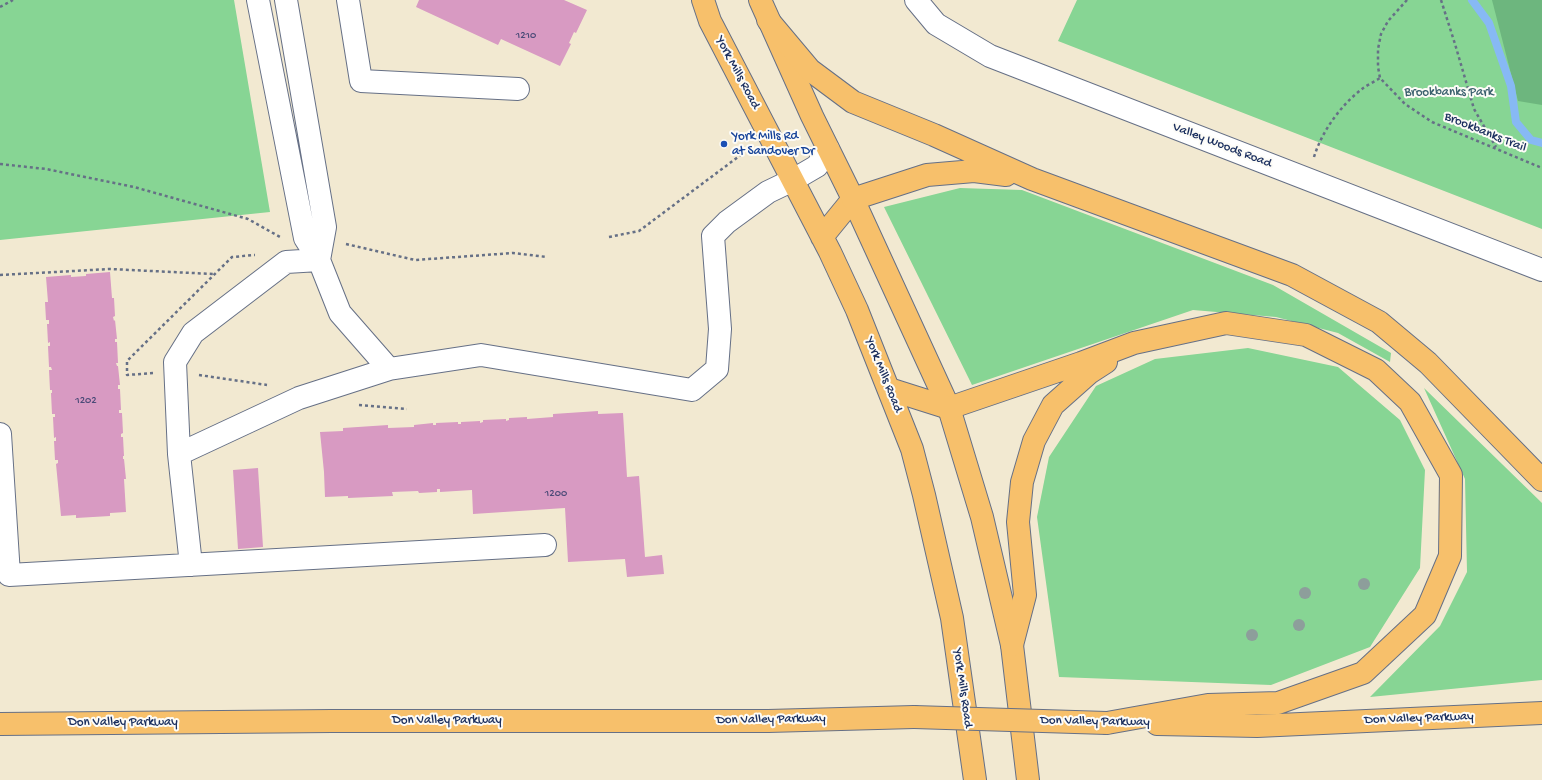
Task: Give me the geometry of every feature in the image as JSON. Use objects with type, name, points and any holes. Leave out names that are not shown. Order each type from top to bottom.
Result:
[{"type":"main road","name":"York Mills Road","points":[[703,0],[710,21],[822,237],[857,310],[912,449],[952,618],[975,780]]},
{"type":"main road","points":[[764,10],[949,408],[982,517],[1012,645],[1028,780]]},
{"type":"main road","points":[[764,10],[810,70],[853,102],[934,135],[1032,179],[1292,275],[1379,322],[1428,363],[1542,480]]},
{"type":"main road","points":[[822,237],[853,199],[927,175],[974,171],[1032,179]]},
{"type":"main road","points":[[889,389],[949,408],[1081,364],[1134,343],[1226,323],[1306,335],[1376,370],[1410,402],[1450,475],[1450,556],[1425,615],[1363,673],[1278,703],[1208,705],[1107,723]]},
{"type":"main road","points":[[1012,645],[1025,595],[1018,522],[1022,482],[1034,441],[1053,405],[1089,373],[1134,343]]},
{"type":"main road","name":"Don Valley Parkway","points":[[0,724],[332,721],[768,721],[914,717],[1257,726],[1542,713]]},
{"type":"street","points":[[258,0],[305,238],[320,262],[340,313],[389,369]]},
{"type":"street","points":[[286,0],[325,227],[320,262]]},
{"type":"street","points":[[348,0],[361,81],[518,89]]},
{"type":"street","name":"Valley Woods Road","points":[[916,0],[936,24],[990,56],[1542,270]]},
{"type":"street","points":[[179,454],[299,398],[389,369],[481,355],[692,390],[717,369],[720,329],[713,236],[727,222],[763,196],[816,166],[828,149]]},
{"type":"street","points":[[190,565],[179,454],[175,362],[193,333],[286,262],[320,262]]},
{"type":"street","points":[[0,434],[9,575],[545,545]]},
{"type":"path","points":[[0,7],[13,0]]},
{"type":"path","points":[[1307,179],[1316,148],[1328,127],[1344,106],[1362,89],[1380,78],[1378,55],[1381,34],[1388,21],[1406,0]]},
{"type":"path","points":[[1440,0],[1455,44],[1474,109],[1496,148]]},
{"type":"path","name":"Brookbanks Trail","points":[[1380,78],[1405,104],[1432,122],[1542,168]]},
{"type":"path","points":[[609,236],[639,231],[742,154]]},
{"type":"path","points":[[0,164],[46,169],[134,187],[248,219],[283,238]]},
{"type":"path","points":[[320,262],[340,243],[415,260],[513,253],[547,257]]},
{"type":"path","points":[[127,375],[127,362],[213,274],[232,257],[256,255]]},
{"type":"path","points":[[0,274],[110,269],[213,274]]},
{"type":"green space","points":[[0,0],[234,0],[270,212],[0,240]]},
{"type":"green space","name":"Brookbanks Park","points":[[1077,0],[1542,0],[1542,229],[1058,41]]},
{"type":"green space","points":[[1492,0],[1542,0],[1542,105],[1518,101]]},
{"type":"green space","points":[[960,188],[1022,190],[1273,285],[1391,353],[1390,362],[1338,333],[1276,317],[1193,310],[972,385],[884,207]]},
{"type":"green space","points":[[1248,348],[1338,367],[1400,420],[1425,470],[1420,568],[1370,647],[1271,685],[1059,677],[1037,517],[1049,457],[1096,386],[1155,359]]},
{"type":"green space","points":[[1424,388],[1542,503],[1542,680],[1370,697],[1440,626],[1467,572],[1465,479]]},
{"type":"building","points":[[419,0],[564,0],[587,10],[576,33],[574,32],[569,43],[571,44],[560,66],[501,39],[498,45],[416,7]]},
{"type":"building","points":[[110,272],[112,298],[114,298],[115,316],[113,317],[114,321],[115,320],[117,339],[115,339],[115,342],[117,342],[118,363],[116,363],[118,366],[120,385],[118,385],[118,389],[120,389],[121,410],[119,410],[119,413],[122,413],[123,433],[121,434],[121,437],[123,437],[123,459],[126,479],[124,479],[126,512],[110,513],[110,516],[76,518],[76,515],[61,516],[56,464],[58,463],[58,460],[55,460],[54,441],[56,441],[56,437],[54,438],[53,417],[55,417],[55,414],[52,414],[52,390],[50,390],[49,370],[52,370],[51,367],[49,367],[48,346],[50,346],[50,342],[48,343],[47,324],[49,324],[49,320],[46,320],[45,302],[48,302],[46,277],[71,275],[71,277],[86,276],[86,274]]},
{"type":"building","points":[[598,411],[598,414],[623,413],[627,477],[639,476],[645,557],[662,555],[664,574],[627,577],[625,559],[568,562],[565,508],[473,514],[472,490],[440,492],[440,489],[437,489],[437,492],[392,492],[393,496],[348,498],[348,496],[325,497],[320,432],[343,431],[343,428],[388,425],[388,428],[414,427],[414,425],[433,423],[433,425],[436,425],[436,423],[458,422],[458,424],[461,424],[461,422],[480,421],[480,423],[483,422],[483,420],[506,419],[506,421],[509,420],[509,418],[527,417],[527,419],[553,417],[553,414]]},
{"type":"building","points":[[258,468],[263,547],[238,549],[233,470]]},
{"type":"waterway","points":[[1472,0],[1489,23],[1511,86],[1516,122],[1531,140],[1542,143]]},
{"type":"place","name":"York Mills Rd at Sandover Dr","points":[[724,144]]}]
